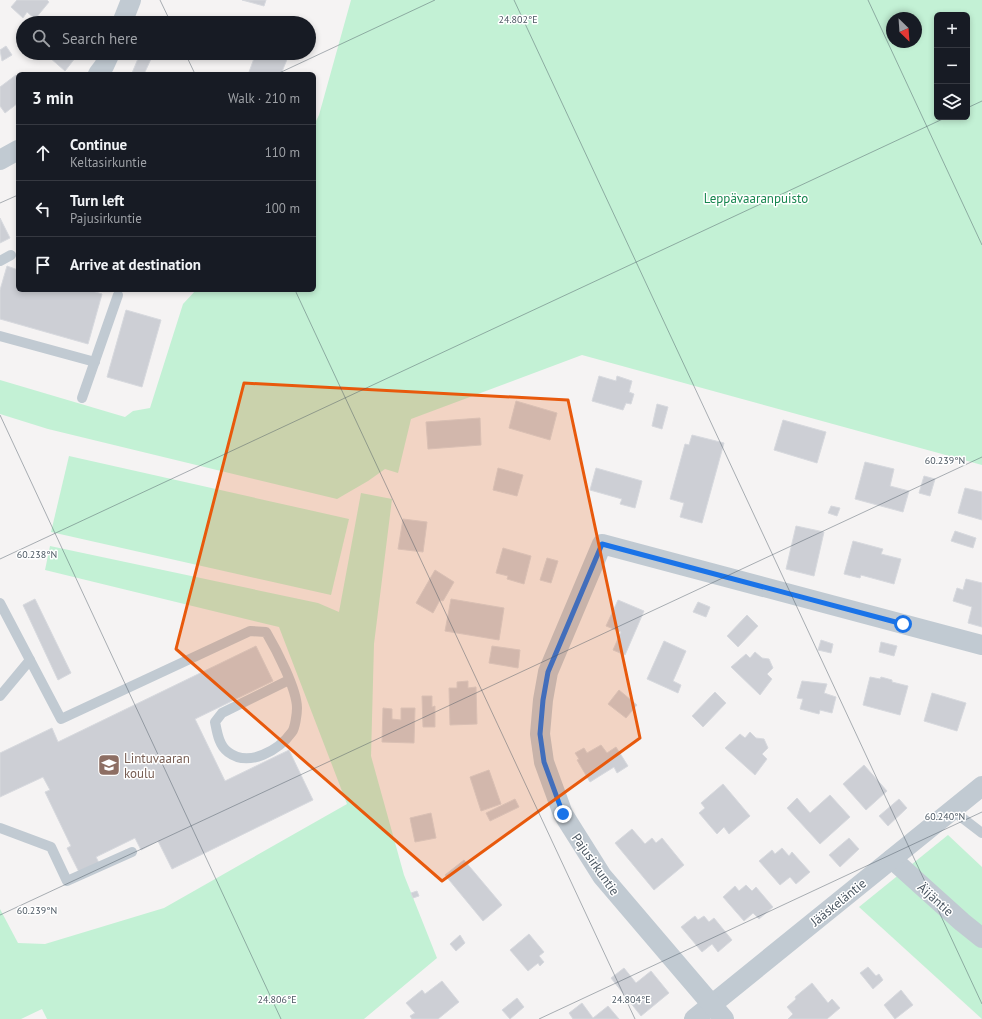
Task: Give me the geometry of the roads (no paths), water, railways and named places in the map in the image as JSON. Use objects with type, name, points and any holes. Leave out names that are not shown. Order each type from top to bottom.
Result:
[{"type":"street","points":[[125,16],[131,0]]},
{"type":"street","points":[[100,72],[107,60]]},
{"type":"street","points":[[0,160],[16,151]]},
{"type":"street","name":"Pajusirkuntie","points":[[718,1012],[602,876],[563,814],[544,762],[540,734],[543,700],[548,672],[602,544],[982,645]]},
{"type":"street","name":"Jääskeläntie","points":[[694,1019],[718,1012],[892,859],[982,786]]},
{"type":"street","name":"Äijäntie","points":[[892,859],[982,938]]},
{"type":"lane","points":[[0,261],[11,255]]},
{"type":"lane","points":[[82,398],[118,295]]},
{"type":"lane","points":[[0,336],[95,362]]},
{"type":"lane","points":[[0,603],[61,719],[250,631],[266,632],[276,649],[289,680],[297,708],[293,731],[279,745],[262,756],[241,758],[227,752],[218,737],[215,722],[222,713],[289,680]]},
{"type":"lane","points":[[0,696],[30,660]]},
{"type":"lane","points":[[952,810],[982,833]]},
{"type":"lane","points":[[0,828],[50,847],[67,881],[132,852]]},
{"type":"place","name":"Lintuvaaran koulu","points":[[109,765]]},
{"type":"park label","name":"Leppävaaranpuisto","points":[[756,198]]}]
